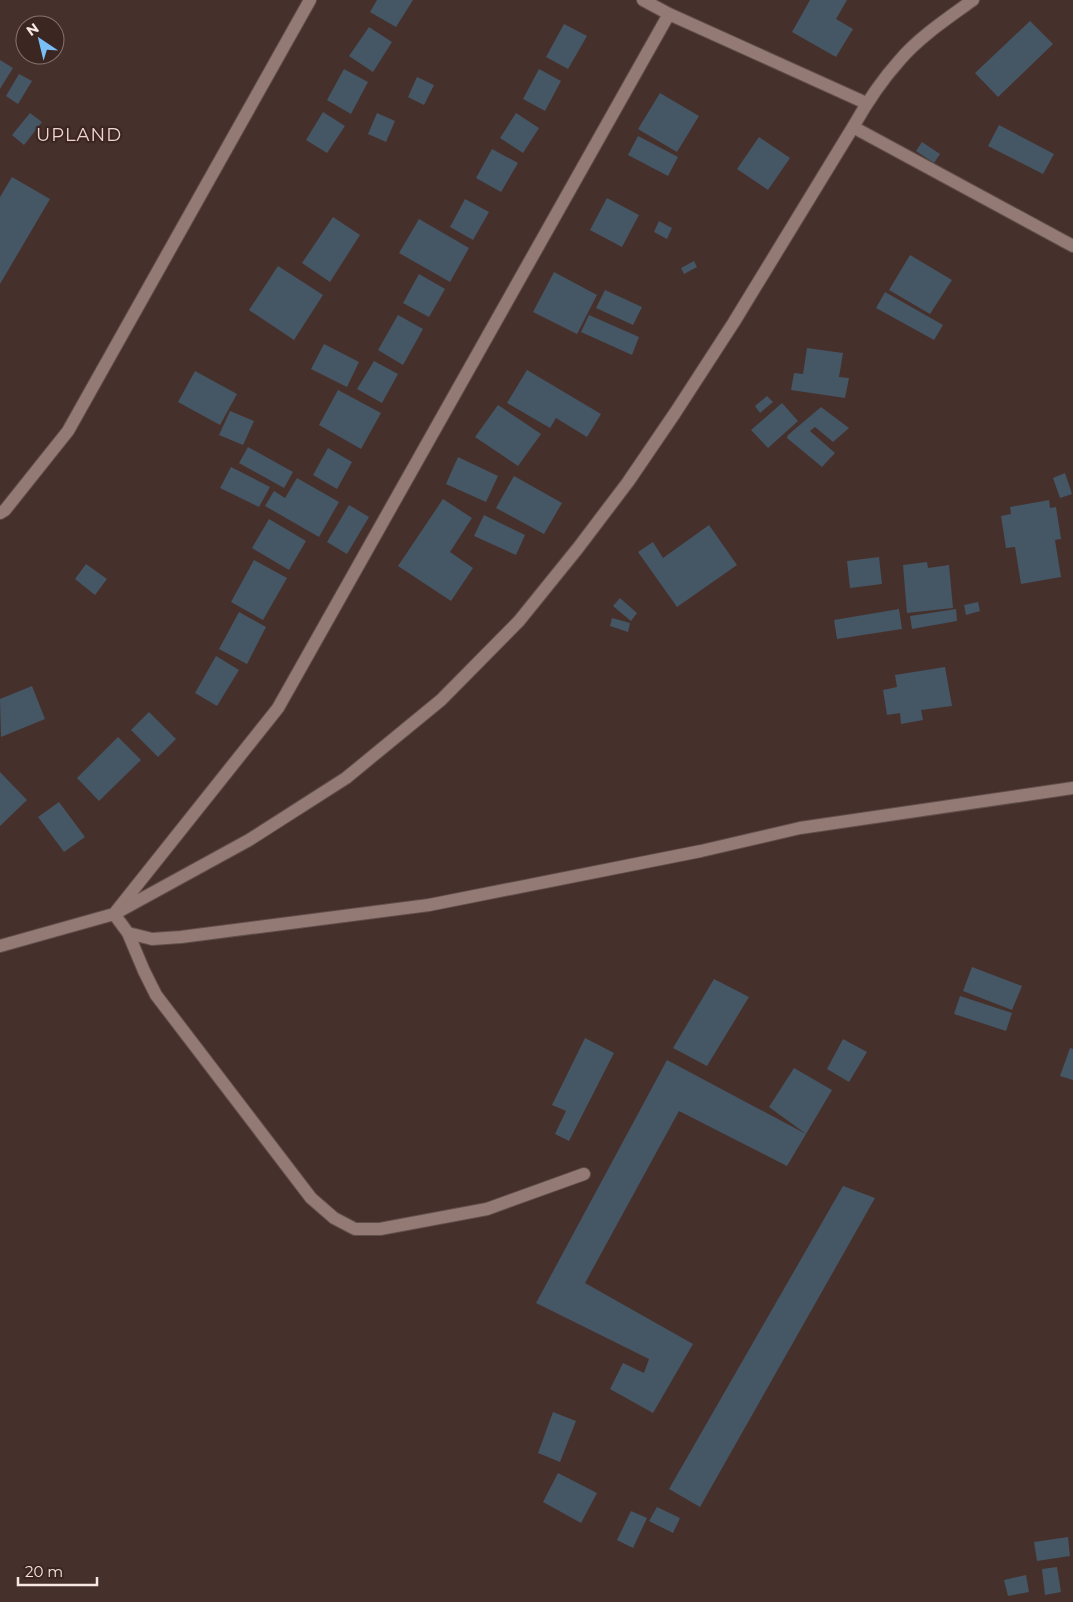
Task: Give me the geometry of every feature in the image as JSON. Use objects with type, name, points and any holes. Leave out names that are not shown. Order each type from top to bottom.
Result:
[{"type":"street","points":[[0,513],[5,510],[68,431],[310,0]]},
{"type":"street","points":[[643,0],[669,14],[866,103]]},
{"type":"street","points":[[0,946],[114,914],[249,840],[346,778],[441,700],[519,621],[628,482],[734,322],[866,103],[900,60],[936,26],[973,0]]},
{"type":"street","points":[[114,914],[278,708],[669,14]]},
{"type":"street","points":[[853,127],[1073,246]]},
{"type":"street","points":[[128,933],[152,939],[181,937],[429,905],[701,851],[800,828],[1073,788]]},
{"type":"street","points":[[114,914],[128,933],[156,994],[311,1198],[334,1218],[355,1228],[380,1229],[487,1209],[584,1174]]},
{"type":"building","points":[[377,0],[413,0],[396,27],[370,12]]},
{"type":"building","points":[[810,0],[847,0],[836,19],[853,29],[836,57],[792,32]]},
{"type":"building","points":[[1030,21],[1053,44],[998,97],[975,73]]},
{"type":"building","points":[[564,24],[587,36],[568,69],[546,57]]},
{"type":"building","points":[[369,27],[392,42],[373,72],[349,56]]},
{"type":"building","points":[[0,60],[13,68],[0,89]]},
{"type":"building","points":[[344,69],[368,82],[351,114],[327,100]]},
{"type":"building","points":[[539,69],[561,81],[545,111],[523,99]]},
{"type":"building","points":[[19,74],[32,81],[18,104],[6,96]]},
{"type":"building","points":[[417,77],[434,85],[424,105],[408,97]]},
{"type":"building","points":[[660,93],[699,116],[677,152],[638,129]]},
{"type":"building","points":[[323,112],[345,126],[327,153],[306,140]]},
{"type":"building","points":[[30,113],[42,122],[24,145],[12,135]]},
{"type":"building","points":[[377,113],[395,121],[386,142],[368,134]]},
{"type":"building","points":[[516,113],[539,128],[523,153],[500,138]]},
{"type":"building","points":[[999,125],[1054,154],[1043,174],[988,146]]},
{"type":"building","points":[[638,136],[678,157],[668,176],[628,155]]},
{"type":"building","points":[[759,137],[790,158],[768,190],[737,169]]},
{"type":"building","points":[[922,142],[940,154],[934,163],[916,151]]},
{"type":"building","points":[[492,149],[518,163],[501,192],[476,178]]},
{"type":"building","points":[[12,177],[50,199],[0,284],[0,197]]},
{"type":"building","points":[[607,198],[639,215],[622,247],[590,230]]},
{"type":"building","points":[[465,199],[489,212],[473,240],[450,227]]},
{"type":"building","points":[[333,217],[360,235],[330,282],[302,263]]},
{"type":"building","points":[[419,219],[469,248],[450,282],[399,253]]},
{"type":"building","points":[[659,221],[672,228],[667,239],[654,232]]},
{"type":"building","points":[[910,255],[952,280],[930,314],[889,290]]},
{"type":"building","points":[[694,261],[697,267],[684,274],[681,268]]},
{"type":"building","points":[[278,266],[323,295],[294,340],[249,310]]},
{"type":"building","points":[[554,272],[597,295],[577,334],[533,312]]},
{"type":"building","points":[[419,274],[445,289],[429,317],[403,303]]},
{"type":"building","points":[[605,290],[642,307],[633,325],[596,308]]},
{"type":"building","points":[[885,292],[943,325],[934,340],[876,308]]},
{"type":"building","points":[[398,315],[423,329],[403,365],[378,350]]},
{"type":"building","points":[[589,315],[639,337],[632,355],[581,332]]},
{"type":"building","points":[[324,344],[359,362],[347,387],[311,369]]},
{"type":"building","points":[[807,348],[843,353],[839,377],[849,378],[845,398],[791,390],[794,373],[803,374]]},
{"type":"building","points":[[374,361],[398,374],[382,403],[357,389]]},
{"type":"building","points":[[527,370],[601,414],[587,437],[556,418],[550,428],[507,403]]},
{"type":"building","points":[[195,371],[237,394],[220,425],[178,402]]},
{"type":"building","points":[[338,390],[381,413],[361,449],[319,425]]},
{"type":"building","points":[[767,396],[773,402],[760,413],[755,406]]},
{"type":"building","points":[[782,403],[798,421],[768,448],[751,430]]},
{"type":"building","points":[[498,405],[541,434],[518,466],[475,437]]},
{"type":"building","points":[[821,407],[849,428],[833,442],[815,427],[810,431],[835,453],[822,467],[787,438],[788,435]]},
{"type":"building","points":[[230,411],[254,421],[243,445],[219,435]]},
{"type":"building","points":[[248,447],[293,472],[284,488],[239,463]]},
{"type":"building","points":[[328,448],[352,462],[337,489],[313,475]]},
{"type":"building","points":[[458,457],[498,476],[486,502],[446,484]]},
{"type":"building","points":[[231,467],[270,487],[259,507],[220,488]]},
{"type":"building","points":[[1065,473],[1072,494],[1060,498],[1053,478]]},
{"type":"building","points":[[514,476],[562,503],[544,534],[496,508]]},
{"type":"building","points":[[297,478],[339,502],[319,537],[265,506],[274,491],[285,498]]},
{"type":"building","points":[[443,499],[472,518],[450,552],[473,568],[451,601],[398,566]]},
{"type":"building","points":[[1049,500],[1050,508],[1056,507],[1061,539],[1055,540],[1061,577],[1021,584],[1015,547],[1006,548],[1001,516],[1011,514],[1010,507]]},
{"type":"building","points":[[349,505],[369,517],[347,554],[327,542]]},
{"type":"building","points":[[484,515],[525,535],[516,555],[474,536]]},
{"type":"building","points":[[269,519],[306,541],[289,570],[252,548]]},
{"type":"building","points":[[709,525],[737,565],[677,607],[638,552],[653,542],[663,558]]},
{"type":"building","points":[[879,557],[882,584],[850,588],[847,561]]},
{"type":"building","points":[[254,560],[287,578],[263,620],[231,602]]},
{"type":"building","points":[[927,562],[928,568],[949,565],[953,608],[907,613],[903,565]]},
{"type":"building","points":[[86,564],[107,579],[95,595],[75,579]]},
{"type":"building","points":[[620,598],[637,613],[631,621],[613,606]]},
{"type":"building","points":[[978,602],[980,611],[966,615],[964,605]]},
{"type":"building","points":[[899,609],[902,629],[837,639],[834,620]]},
{"type":"building","points":[[956,609],[957,621],[912,629],[910,616]]},
{"type":"building","points":[[239,612],[266,627],[247,664],[219,649]]},
{"type":"building","points":[[612,618],[630,623],[628,632],[610,626]]},
{"type":"building","points":[[216,656],[239,670],[217,706],[195,693]]},
{"type":"building","points":[[945,667],[952,706],[921,710],[923,720],[901,724],[900,713],[887,715],[883,690],[897,687],[895,675]]},
{"type":"building","points":[[32,686],[45,719],[1,737],[0,699]]},
{"type":"building","points":[[149,712],[176,739],[158,757],[131,730]]},
{"type":"building","points":[[118,737],[141,760],[99,801],[77,778]]},
{"type":"building","points":[[0,772],[27,800],[0,826]]},
{"type":"building","points":[[59,802],[85,837],[64,852],[38,817]]},
{"type":"building","points":[[972,967],[1022,986],[1012,1010],[963,991]]},
{"type":"building","points":[[714,979],[749,997],[707,1066],[673,1048]]},
{"type":"building","points":[[960,996],[1012,1013],[1006,1031],[954,1014]]},
{"type":"building","points":[[585,1038],[614,1053],[569,1141],[555,1134],[566,1111],[552,1105]]},
{"type":"building","points":[[843,1039],[867,1052],[849,1082],[827,1069]]},
{"type":"building","points":[[1070,1048],[1073,1049],[1073,1080],[1060,1076]]},
{"type":"building","points":[[667,1060],[806,1134],[787,1166],[679,1111],[585,1283],[693,1344],[653,1413],[610,1389],[623,1363],[644,1373],[649,1359],[536,1303]]},
{"type":"building","points":[[794,1068],[832,1090],[806,1134],[769,1107]]},
{"type":"building","points":[[843,1186],[875,1198],[700,1507],[669,1489]]},
{"type":"building","points":[[553,1412],[576,1421],[560,1462],[538,1453]]},
{"type":"building","points":[[558,1473],[597,1493],[581,1523],[543,1502]]},
{"type":"building","points":[[657,1507],[680,1518],[673,1533],[649,1521]]},
{"type":"building","points":[[631,1511],[647,1518],[633,1548],[617,1540]]},
{"type":"building","points":[[1068,1537],[1070,1556],[1037,1561],[1034,1542]]},
{"type":"building","points":[[1057,1567],[1061,1592],[1045,1595],[1042,1569]]},
{"type":"building","points":[[1026,1575],[1029,1592],[1008,1596],[1004,1580]]},
{"type":"district","name":"UPLAND","points":[[79,135]]}]
